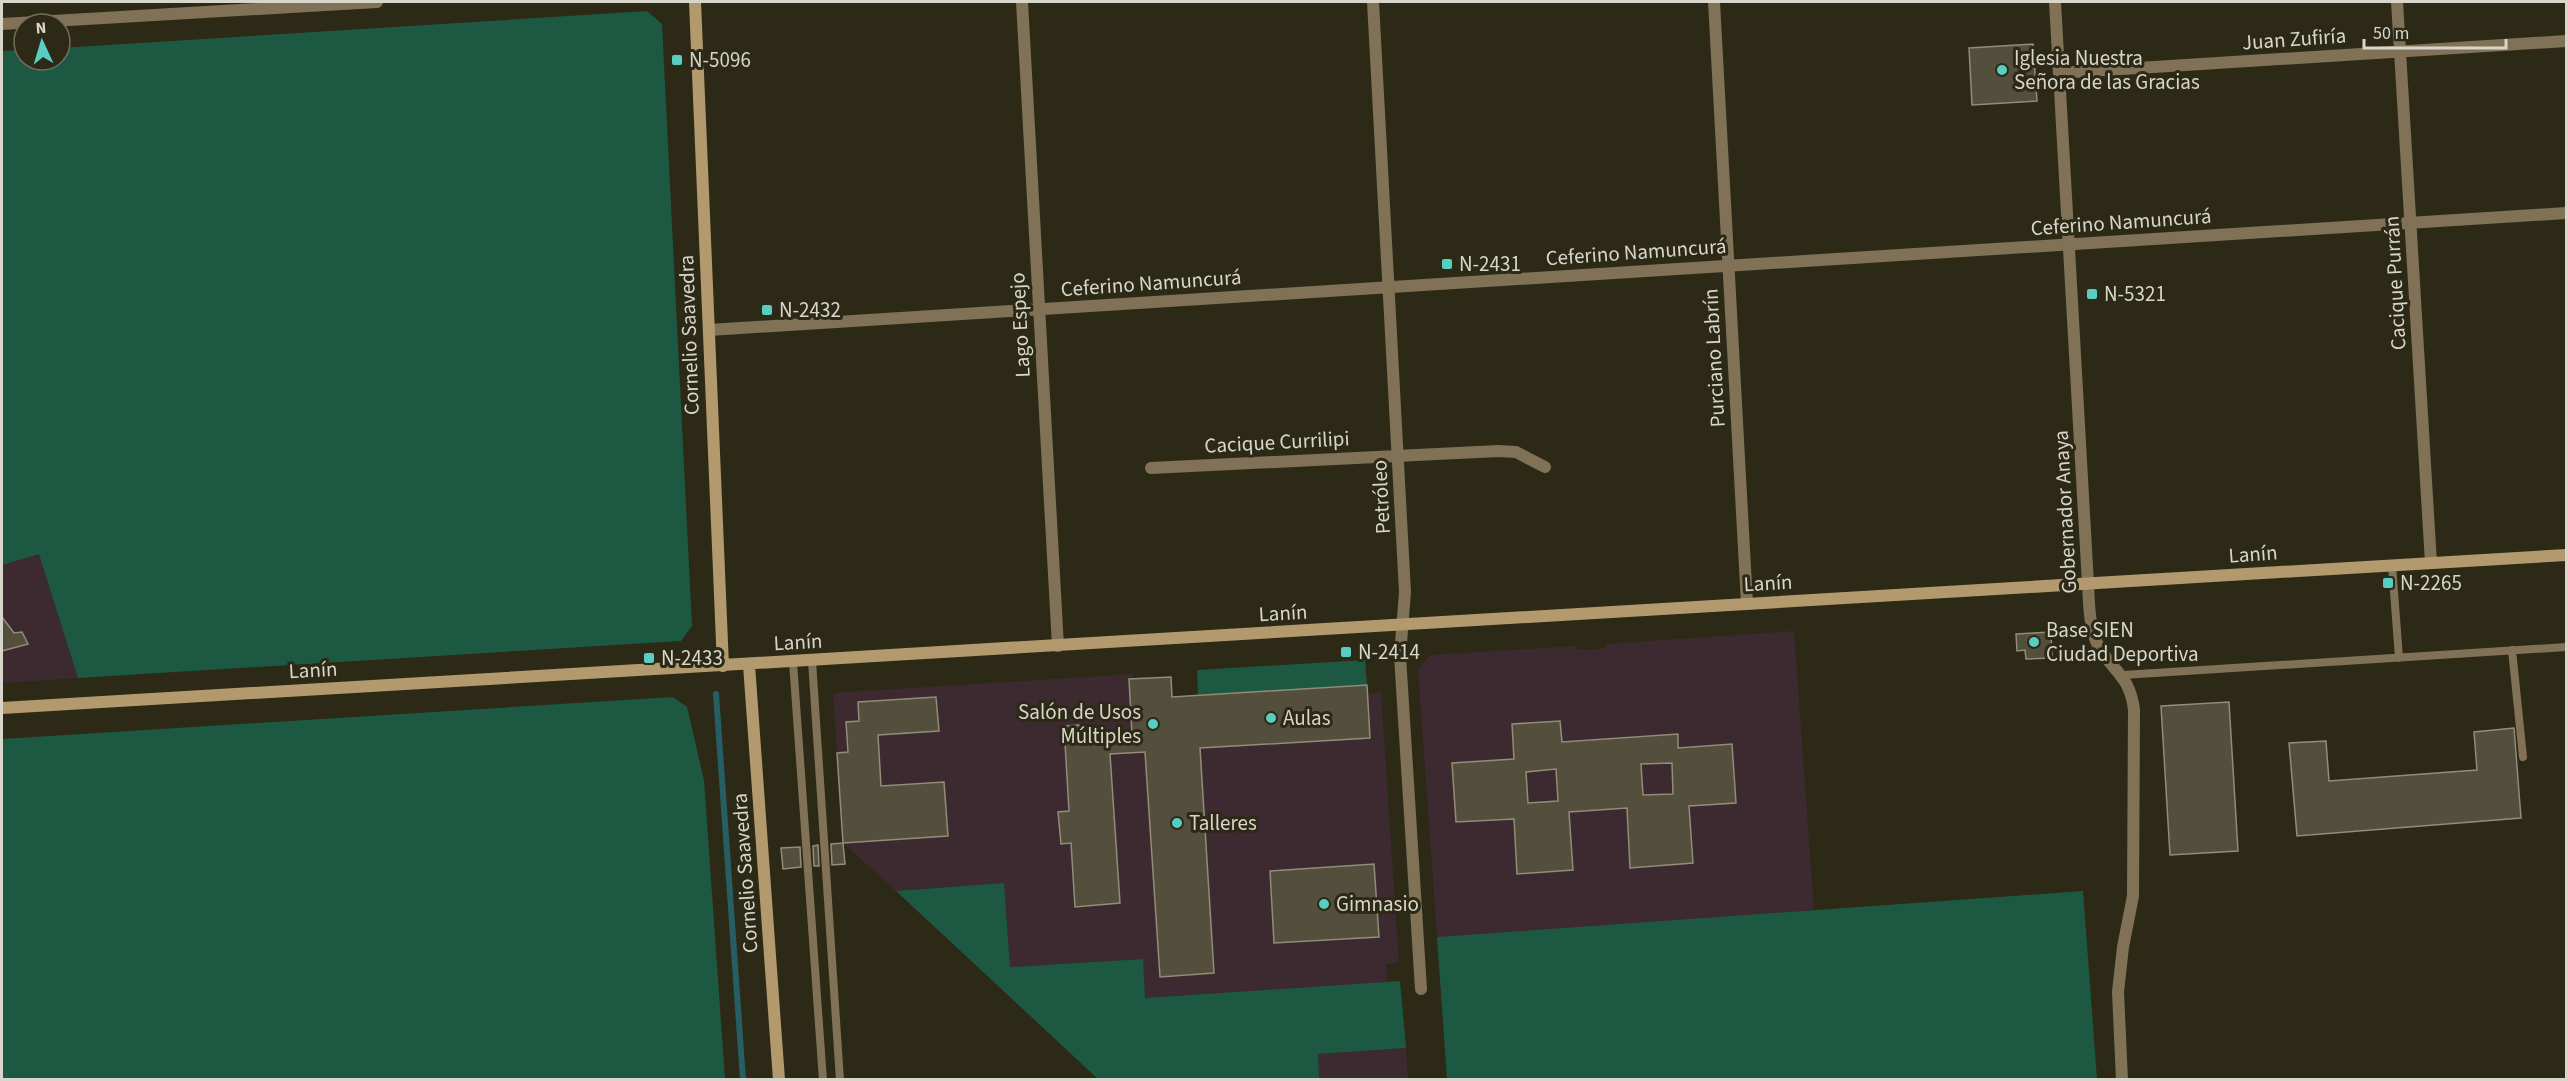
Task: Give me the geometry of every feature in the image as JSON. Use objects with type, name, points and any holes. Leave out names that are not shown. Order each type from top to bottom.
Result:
[{"type":"main road","name":"Cornelio Saavedra","points":[[695,2],[723,666]]},
{"type":"main road","name":"Lanín","points":[[2,708],[2566,555]]},
{"type":"main road","name":"Cornelio Saavedra","points":[[749,664],[779,1080]]},
{"type":"street","points":[[2,24],[377,2]]},
{"type":"street","name":"Lago Espejo","points":[[1022,2],[1058,646]]},
{"type":"street","name":"Petróleo","points":[[1373,2],[1405,592],[1400,656],[1421,989]]},
{"type":"street","name":"Purciano Labrín","points":[[1714,2],[1747,604]]},
{"type":"street","name":"Gobernador Anaya","points":[[2055,2],[2090,612],[2096,639],[2103,653],[2130,686],[2134,710],[2133,896],[2123,947],[2118,992],[2122,1080]]},
{"type":"street","name":"Cacique Purrán","points":[[2397,2],[2431,563]]},
{"type":"street","name":"Juan Zufiría","points":[[2059,73],[2566,41]]},
{"type":"street","name":"Ceferino Namuncurá","points":[[709,330],[2566,213]]},
{"type":"street","name":"Cacique Currilipi","points":[[1151,468],[1506,451],[1516,452],[1545,467]]},
{"type":"lane","points":[[2392,565],[2398,658]]},
{"type":"lane","points":[[2123,675],[2566,647]]},
{"type":"lane","points":[[2512,650],[2523,757]]},
{"type":"lane","points":[[812,661],[840,1080]]},
{"type":"lane","points":[[794,662],[823,1080]]},
{"type":"shaded area","points":[[39,553],[78,678],[2,683],[2,565]]},
{"type":"shaded area","points":[[1794,631],[1814,910],[1437,937],[1418,669],[1430,655],[1574,646],[1579,650],[1603,649],[1607,644]]},
{"type":"shaded area","points":[[1133,674],[1133,679],[1171,677],[1173,697],[1367,685],[1368,693],[1381,692],[1399,963],[1386,964],[1387,982],[1145,998],[1142,959],[1010,967],[1004,883],[896,891],[843,843],[833,693]]},
{"type":"shaded area","points":[[1406,1048],[1408,1079],[1319,1079],[1317,1054]]},
{"type":"green space","points":[[647,11],[662,24],[692,626],[681,641],[78,678],[39,554],[2,565],[2,51],[12,51],[12,72],[72,72],[72,47]]},
{"type":"green space","points":[[1365,660],[1367,685],[1198,695],[1197,670]]},
{"type":"green space","points":[[673,697],[687,707],[704,780],[725,1079],[2,1079],[2,739]]},
{"type":"green space","points":[[1004,883],[1010,967],[1143,959],[1145,998],[1400,981],[1406,1048],[1318,1054],[1319,1079],[1098,1079],[896,891]]},
{"type":"green space","points":[[2083,891],[2097,1079],[1447,1079],[1437,937]]},
{"type":"building","name":"Iglesia Nuestra Señora de las Gracias","points":[[2033,44],[2037,101],[1972,105],[1969,48]]},
{"type":"building","points":[[2,617],[14,633],[22,632],[28,644],[2,651]]},
{"type":"building","name":"Base SIEN Ciudad Deportiva","points":[[2051,632],[2052,658],[2026,659],[2025,650],[2017,651],[2016,634]]},
{"type":"building","points":[[1171,677],[1172,697],[1367,685],[1370,738],[1200,748],[1214,973],[1160,977],[1145,752],[1110,754],[1120,903],[1075,907],[1071,843],[1061,844],[1058,812],[1069,811],[1064,726],[1079,725],[1080,738],[1132,735],[1129,679]]},
{"type":"building","points":[[936,697],[939,731],[878,735],[881,786],[944,782],[948,836],[843,843],[837,753],[848,752],[846,722],[859,721],[858,702]]},
{"type":"building","points":[[2229,702],[2238,851],[2170,855],[2161,706]]},
{"type":"building","points":[[1560,721],[1562,742],[1678,734],[1678,748],[1732,744],[1736,803],[1689,806],[1693,863],[1630,868],[1627,808],[1569,812],[1573,870],[1517,874],[1514,819],[1456,822],[1452,763],[1514,759],[1512,724]],"holes":[[[1672,763],[1673,794],[1643,795],[1641,764]],[[1556,769],[1558,801],[1528,803],[1526,772]]]},
{"type":"building","points":[[2514,728],[2521,818],[2297,836],[2289,743],[2326,741],[2329,781],[2477,770],[2474,732]]},
{"type":"building","points":[[843,843],[845,864],[832,865],[831,844]]},
{"type":"building","points":[[818,845],[819,866],[814,866],[813,846]]},
{"type":"building","points":[[800,847],[801,867],[783,869],[781,848]]},
{"type":"building","name":"Gimnasio","points":[[1374,864],[1379,937],[1274,943],[1270,871]]},
{"type":"waterway","points":[[716,694],[743,1080]]},
{"type":"place","name":"N-5096","points":[[677,60]]},
{"type":"place","name":"Iglesia Nuestra Señora de las Gracias","points":[[2002,70]]},
{"type":"place","name":"N-2431","points":[[1447,264]]},
{"type":"place","name":"N-5321","points":[[2092,294]]},
{"type":"place","name":"N-2432","points":[[767,310]]},
{"type":"place","name":"N-2265","points":[[2388,583]]},
{"type":"place","name":"Base SIEN Ciudad Deportiva","points":[[2034,642]]},
{"type":"place","name":"N-2414","points":[[1346,652]]},
{"type":"place","name":"N-2433","points":[[649,658]]},
{"type":"place","name":"Aulas","points":[[1271,718]]},
{"type":"place","name":"Salón de Usos Múltiples","points":[[1153,724]]},
{"type":"place","name":"Talleres","points":[[1177,823]]},
{"type":"place","name":"Gimnasio","points":[[1324,904]]}]
